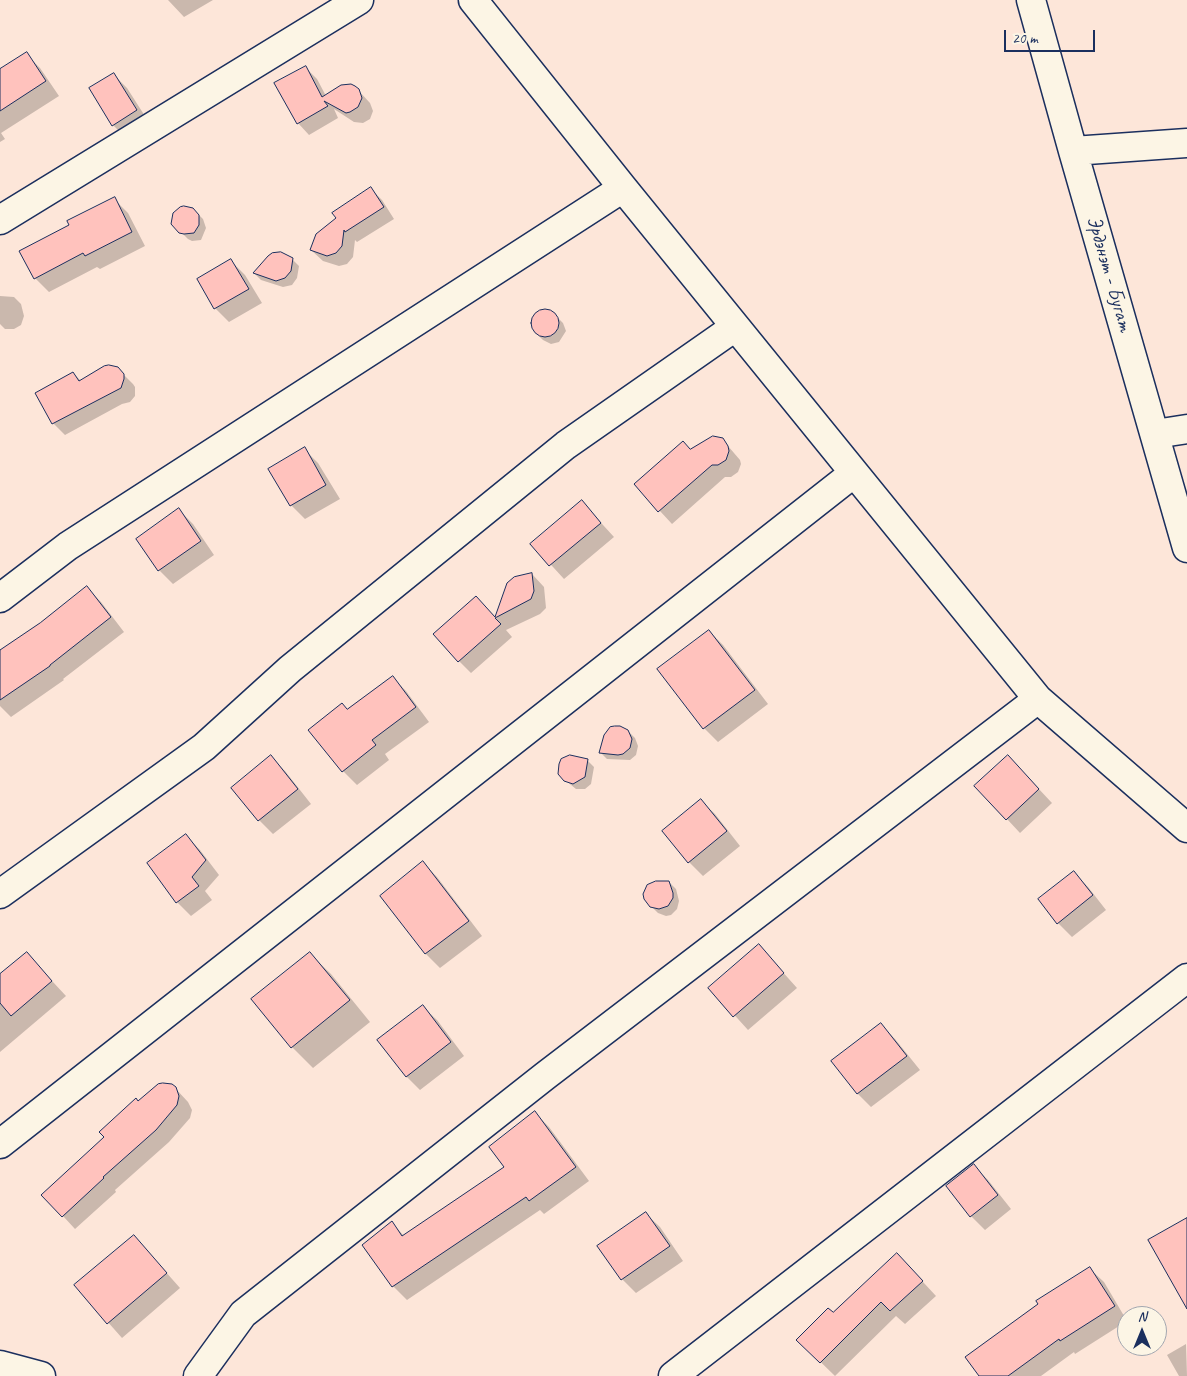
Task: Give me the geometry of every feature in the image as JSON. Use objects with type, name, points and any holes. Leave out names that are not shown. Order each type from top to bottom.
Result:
[{"type":"street","points":[[0,220],[359,0]]},
{"type":"street","points":[[473,0],[735,327],[1038,699],[1187,828]]},
{"type":"street","name":"Эрдэнэт - Бугат","points":[[1031,0],[1187,548]]},
{"type":"street","points":[[1073,151],[1187,143]]},
{"type":"street","points":[[0,598],[68,546],[623,188]]},
{"type":"street","points":[[0,894],[204,747],[290,669],[566,445],[735,327]]},
{"type":"street","points":[[1155,434],[1187,429]]},
{"type":"street","points":[[0,1144],[854,473]]},
{"type":"street","points":[[198,1376],[244,1314],[545,1076],[1038,699]]},
{"type":"street","points":[[673,1376],[1187,978]]},
{"type":"street","points":[[0,1365],[41,1376]]},
{"type":"building","points":[[27,52],[46,81],[0,111],[0,69]]},
{"type":"building","points":[[306,66],[322,97],[341,85],[351,84],[359,89],[362,98],[358,107],[346,113],[324,101],[328,106],[297,124],[274,83]]},
{"type":"building","points":[[114,73],[137,110],[112,126],[89,88]]},
{"type":"building","points":[[371,187],[384,207],[345,232],[344,230],[342,246],[336,253],[327,256],[310,250],[316,234],[336,218],[332,213]]},
{"type":"building","points":[[115,197],[132,232],[85,256],[83,253],[34,279],[19,251],[69,225],[67,221]]},
{"type":"building","points":[[184,206],[193,208],[199,215],[199,225],[194,233],[179,233],[171,224],[173,213]]},
{"type":"building","points":[[281,252],[293,258],[291,271],[285,278],[276,281],[253,273],[272,253]]},
{"type":"building","points":[[231,259],[249,289],[214,309],[197,279]]},
{"type":"building","points":[[545,309],[555,313],[559,323],[555,333],[545,337],[535,333],[531,323],[535,313]]},
{"type":"building","points":[[109,365],[118,367],[124,374],[121,388],[52,424],[35,393],[73,372],[79,381]]},
{"type":"building","points":[[713,436],[723,438],[728,446],[729,451],[726,460],[718,465],[712,465],[658,512],[634,484],[683,441],[690,449]]},
{"type":"building","points":[[305,447],[326,485],[290,506],[268,469]]},
{"type":"building","points":[[582,500],[601,523],[549,566],[530,544]]},
{"type":"building","points":[[179,508],[201,541],[158,571],[136,539]]},
{"type":"building","points":[[532,573],[534,591],[531,599],[495,618],[501,624],[458,662],[433,634],[476,596],[495,617],[507,583],[514,577]]},
{"type":"building","points":[[87,586],[111,617],[50,666],[0,700],[0,650],[40,623]]},
{"type":"building","points":[[709,630],[755,690],[703,729],[657,669]]},
{"type":"building","points":[[393,676],[416,707],[372,740],[376,745],[342,772],[308,730],[342,703],[347,709]]},
{"type":"building","points":[[615,726],[628,730],[632,739],[630,748],[623,754],[618,755],[599,753],[604,735],[610,727]]},
{"type":"building","points":[[271,755],[298,789],[258,821],[231,788]]},
{"type":"building","points":[[570,755],[588,759],[585,777],[573,784],[564,781],[558,774],[561,759]]},
{"type":"building","points":[[1008,755],[1039,789],[1006,820],[974,786]]},
{"type":"building","points":[[701,799],[727,831],[688,863],[662,831]]},
{"type":"building","points":[[186,834],[206,860],[192,877],[199,886],[176,903],[147,863]]},
{"type":"building","points":[[423,861],[469,921],[425,954],[380,896]]},
{"type":"building","points":[[1074,871],[1093,895],[1057,924],[1038,899]]},
{"type":"building","points":[[656,881],[669,881],[673,893],[673,898],[668,906],[659,909],[650,907],[643,894],[647,885]]},
{"type":"building","points":[[759,944],[784,973],[733,1017],[708,988]]},
{"type":"building","points":[[27,952],[52,981],[11,1016],[0,1003],[0,974]]},
{"type":"building","points":[[310,952],[350,1000],[291,1048],[251,999]]},
{"type":"building","points":[[423,1005],[451,1042],[406,1077],[377,1040]]},
{"type":"building","points":[[881,1023],[907,1056],[857,1094],[831,1061]]},
{"type":"building","points":[[158,1084],[172,1084],[176,1087],[179,1096],[177,1105],[156,1130],[103,1177],[62,1217],[41,1195],[104,1137],[99,1132],[136,1098],[138,1101]]},
{"type":"building","points":[[535,1111],[576,1167],[529,1201],[526,1197],[392,1287],[362,1245],[392,1221],[402,1236],[504,1167],[489,1147]]},
{"type":"building","points":[[974,1164],[998,1195],[970,1217],[946,1186]]},
{"type":"building","points":[[646,1212],[670,1246],[621,1280],[597,1246]]},
{"type":"building","points":[[1187,1218],[1187,1309],[1148,1240]]},
{"type":"building","points":[[134,1235],[167,1273],[107,1324],[74,1285]]},
{"type":"building","points":[[897,1253],[923,1281],[890,1311],[881,1302],[820,1363],[796,1340],[828,1308],[833,1312]]},
{"type":"building","points":[[1090,1267],[1115,1306],[1060,1341],[1059,1339],[1008,1376],[979,1376],[965,1357],[1038,1304],[1036,1301]]}]
